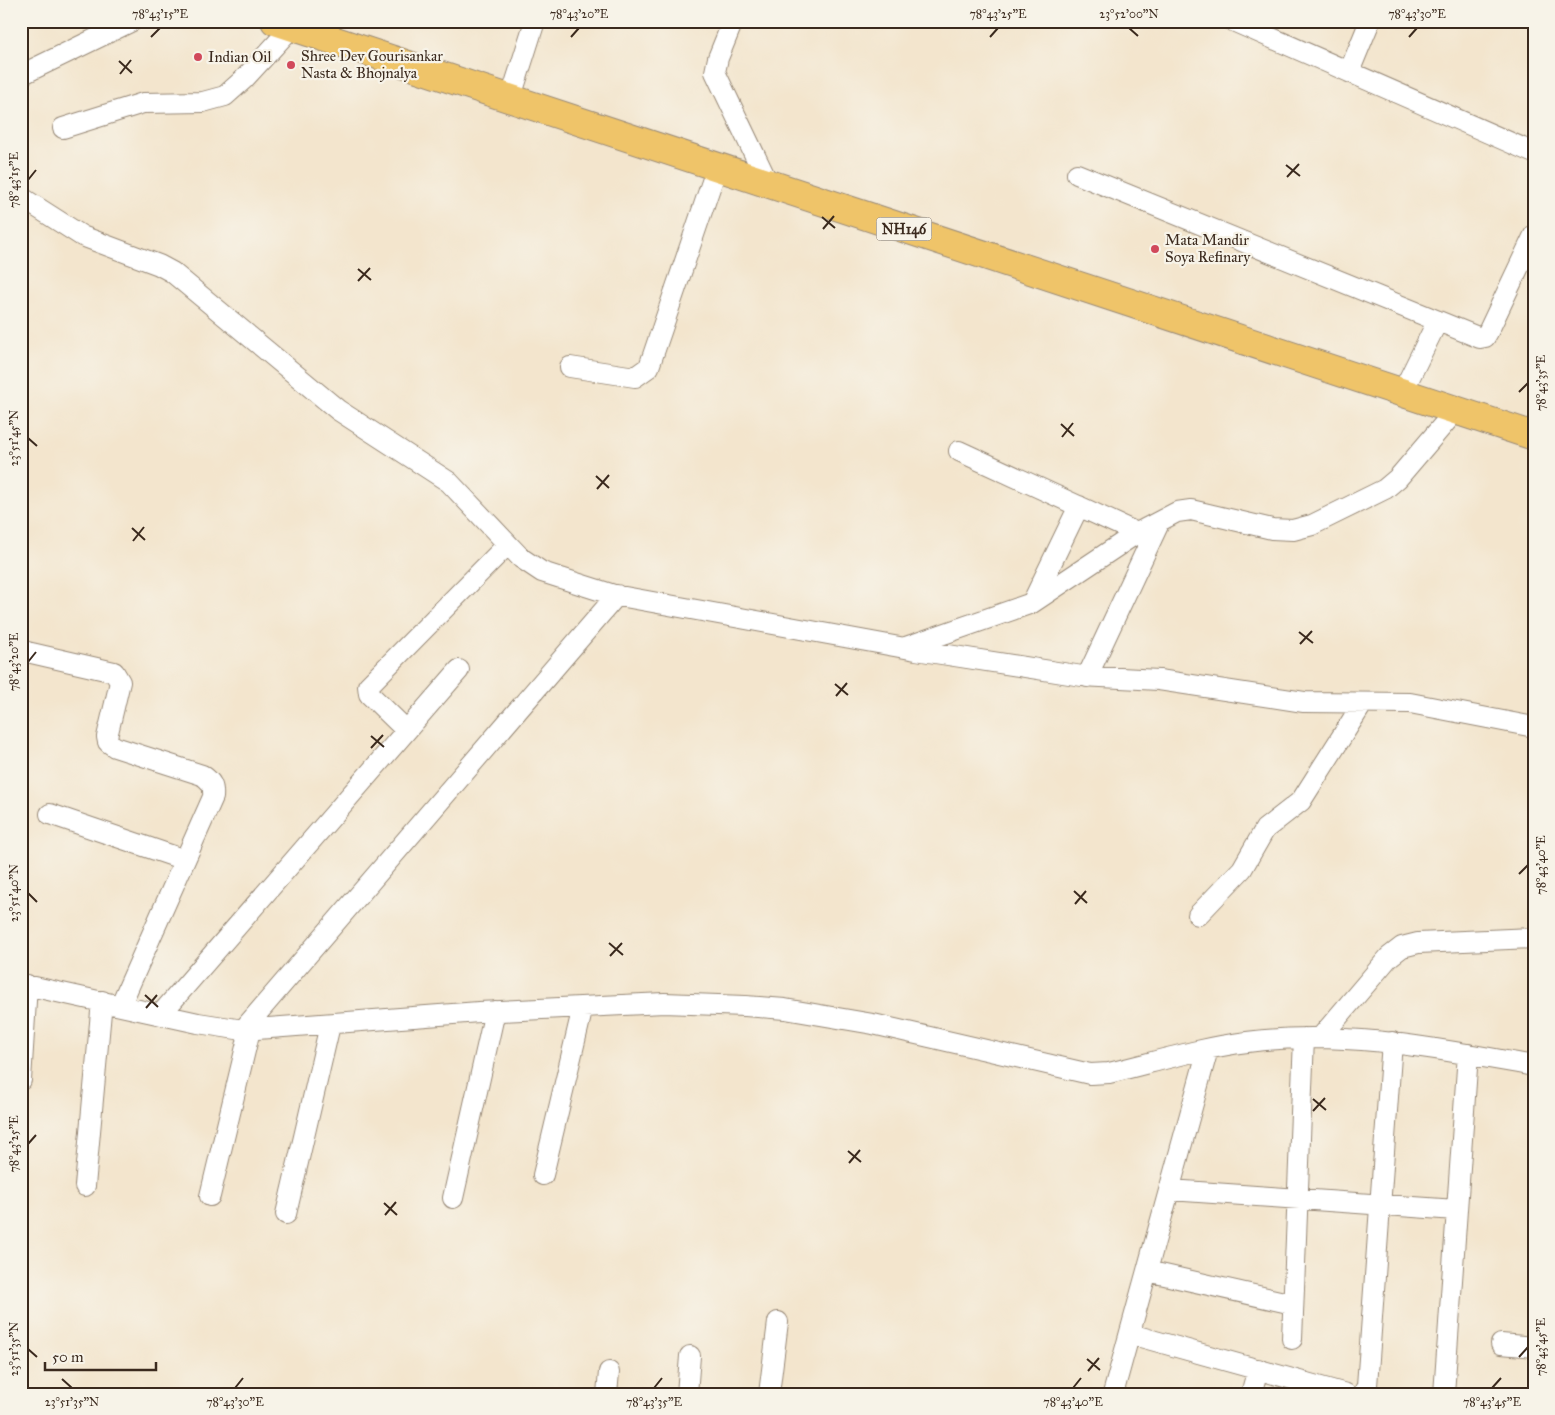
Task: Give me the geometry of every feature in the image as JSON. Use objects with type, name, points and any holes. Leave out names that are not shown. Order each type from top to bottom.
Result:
[{"type":"highway","name":"NH146","points":[[284,24],[511,97],[1402,393],[1456,410],[1532,429]]},
{"type":"street","points":[[21,75],[132,21]]},
{"type":"street","points":[[511,97],[535,21]]},
{"type":"street","points":[[733,21],[718,58],[715,72],[769,184]]},
{"type":"street","points":[[1233,21],[1534,153]]},
{"type":"street","points":[[1350,72],[1370,21]]},
{"type":"street","points":[[62,128],[143,102],[203,102],[226,96],[244,79],[284,24]]},
{"type":"street","points":[[570,367],[635,378],[649,367],[717,167]]},
{"type":"street","points":[[1078,174],[1477,337],[1485,337],[1534,235]]},
{"type":"street","points":[[21,197],[82,236],[159,265],[172,272],[338,410],[444,478],[526,562],[542,572],[618,595],[904,648],[1087,677],[1159,680],[1304,702],[1418,704],[1534,727]]},
{"type":"street","points":[[1402,393],[1437,322]]},
{"type":"street","points":[[904,648],[1032,603],[1137,533],[1160,520],[1186,510],[1272,529],[1293,530],[1312,525],[1386,488],[1398,478],[1456,410]]},
{"type":"street","points":[[959,451],[1137,533]]},
{"type":"street","points":[[1032,603],[1079,506]]},
{"type":"street","points":[[1087,677],[1160,520]]},
{"type":"street","points":[[406,730],[369,694],[368,686],[508,544]]},
{"type":"street","points":[[210,1196],[246,1030],[618,595]]},
{"type":"street","points":[[21,649],[114,672],[120,682],[107,737],[108,742],[115,747],[202,775],[211,782],[213,797],[185,860],[111,1002],[85,1186]]},
{"type":"street","points":[[162,1014],[458,670]]},
{"type":"street","points":[[1198,915],[1242,869],[1265,829],[1301,801],[1363,703]]},
{"type":"street","points":[[50,814],[185,860]]},
{"type":"street","points":[[1292,1339],[1296,1198],[1312,1038],[1389,957],[1402,947],[1418,943],[1534,938]]},
{"type":"street","points":[[21,1080],[24,984],[198,1023],[246,1030],[495,1011],[702,1003],[785,1009],[873,1024],[1090,1074],[1109,1073],[1208,1049],[1247,1042],[1312,1038],[1392,1042],[1534,1066]]},
{"type":"street","points":[[544,1175],[583,1007]]},
{"type":"street","points":[[453,1198],[495,1011]]},
{"type":"street","points":[[286,1214],[330,1025]]},
{"type":"street","points":[[1364,1394],[1367,1386],[1392,1042]]},
{"type":"street","points":[[1113,1394],[1208,1049]]},
{"type":"street","points":[[1444,1394],[1468,1054]]},
{"type":"street","points":[[1170,1190],[1456,1210]]},
{"type":"street","points":[[1147,1271],[1293,1304]]},
{"type":"street","points":[[769,1394],[778,1322]]},
{"type":"street","points":[[1130,1334],[1346,1394]]},
{"type":"street","points":[[1501,1344],[1534,1347]]},
{"type":"street","points":[[688,1394],[690,1356]]},
{"type":"street","points":[[1251,1394],[1258,1369]]},
{"type":"street","points":[[607,1394],[609,1372]]},
{"type":"place","name":"Indian Oil","points":[[198,57]]},
{"type":"place","name":"Shree Dev Gourisankar Nasta & Bhojnalya","points":[[291,65]]},
{"type":"place","name":"Mata Mandir Soya Refinary","points":[[1155,249]]}]
